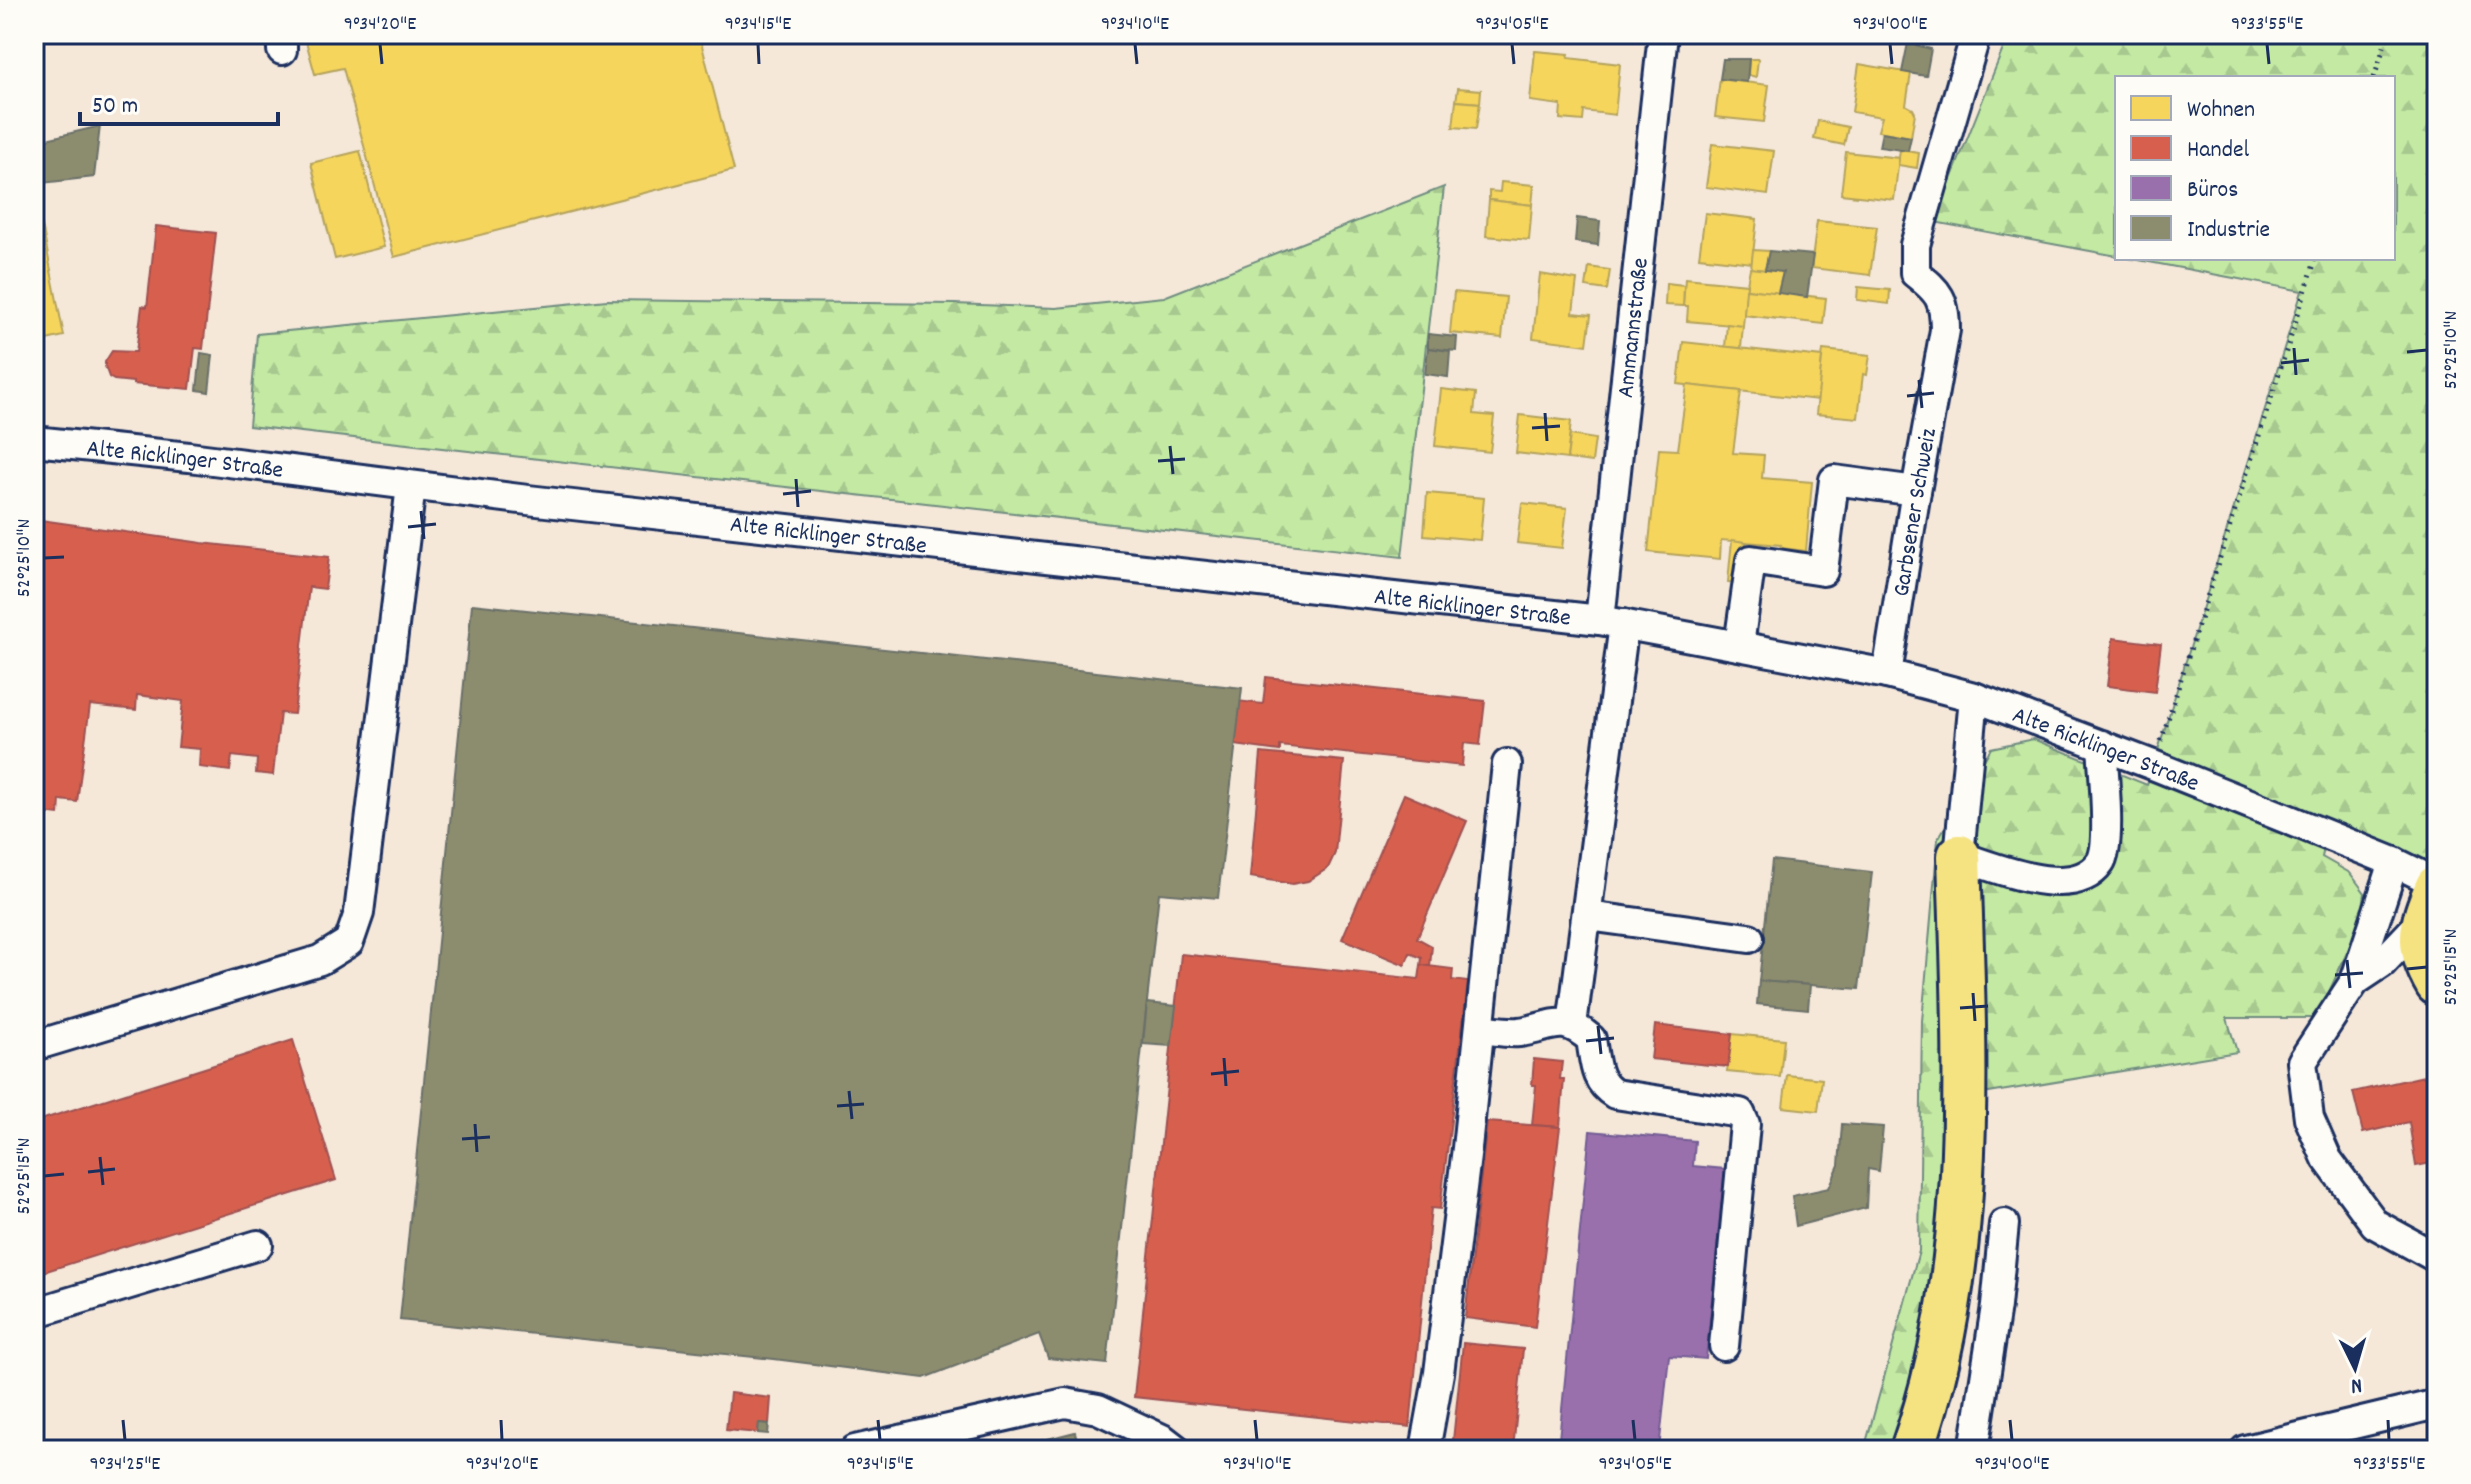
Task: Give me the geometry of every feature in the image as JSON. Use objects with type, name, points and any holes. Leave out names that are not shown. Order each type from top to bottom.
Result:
[{"type":"highway","points":[[1912,1450],[1941,1350],[1962,1191],[1965,1060],[1959,856]]},
{"type":"highway","points":[[2432,896],[2422,948],[2437,984]]},
{"type":"street","name":"Ammannstraße","points":[[1612,622],[1663,34]]},
{"type":"street","name":"Garbsener Schweiz","points":[[1887,674],[1945,330],[1945,307],[1932,286],[1915,273],[1915,245],[1976,34]]},
{"type":"street","name":"Alte Ricklinger Straße","points":[[34,441],[1612,622],[1739,645],[1887,674],[1974,697],[2394,862],[2432,896]]},
{"type":"street","points":[[1739,645],[1751,560],[1823,571],[1834,480],[1916,491]]},
{"type":"street","points":[[34,1046],[320,960],[349,942],[359,913],[411,486]]},
{"type":"street","points":[[1572,1025],[1588,916],[1612,622]]},
{"type":"street","points":[[1974,697],[1959,856],[2018,874],[2059,882],[2077,880],[2090,871],[2100,863],[2104,851],[2106,825],[2102,745]]},
{"type":"street","points":[[1425,1450],[1439,1373],[1480,1029],[1507,764]]},
{"type":"street","points":[[2394,862],[2355,981],[2302,1062],[2309,1118],[2327,1159],[2375,1224],[2437,1258]]},
{"type":"street","points":[[2355,981],[2382,963],[2432,896]]},
{"type":"street","points":[[1588,916],[1749,938]]},
{"type":"street","points":[[1480,1029],[1515,1032],[1541,1028],[1555,1022],[1572,1025],[1591,1039],[1598,1078],[1604,1088],[1615,1094],[1740,1113],[1745,1124],[1724,1346]]},
{"type":"street","points":[[1974,1450],[1996,1306],[2004,1224]]},
{"type":"street","points":[[34,1313],[258,1245]]},
{"type":"street","points":[[855,1450],[1065,1403],[1098,1409],[1164,1440],[1177,1450]]},
{"type":"street","points":[[2245,1450],[2437,1404]]},
{"type":"path","points":[[2375,76],[2388,34]]},
{"type":"path","points":[[2159,747],[2315,260]]},
{"type":"green space","points":[[2009,34],[2437,34],[2437,870],[2330,824],[2322,857],[2350,873],[2365,893],[2361,922],[2317,1018],[2227,1018],[2237,1052],[1983,1094],[1936,1266],[1910,1402],[1888,1450],[1864,1450],[1919,1251],[1922,1021],[1938,839],[1991,748],[2033,739],[2147,785],[2302,291],[2139,260],[2395,260],[2395,76],[2115,76],[2115,256],[1934,222]]},
{"type":"green space","points":[[1444,187],[1402,557],[249,426],[257,334],[607,300],[1056,308],[1164,297]]},
{"type":"building: Wohnen","points":[[304,34],[699,34],[734,170],[394,257],[343,68],[315,74]]},
{"type":"building: Wohnen","points":[[1535,51],[1620,64],[1615,115],[1584,111],[1583,121],[1560,119],[1561,105],[1530,101]]},
{"type":"building: Wohnen","points":[[1749,59],[1758,59],[1756,77],[1748,75]]},
{"type":"building: Wohnen","points":[[1859,64],[1911,73],[1906,105],[1915,113],[1911,137],[1878,131],[1882,117],[1852,112]]},
{"type":"building: Wohnen","points":[[1720,79],[1769,85],[1764,122],[1715,117]]},
{"type":"building: Wohnen","points":[[1458,88],[1481,90],[1480,103],[1456,101]]},
{"type":"building: Wohnen","points":[[1456,101],[1480,103],[1476,129],[1453,127]]},
{"type":"building: Wohnen","points":[[1818,121],[1848,127],[1844,145],[1814,139]]},
{"type":"building: Wohnen","points":[[1712,144],[1774,151],[1768,195],[1706,187]]},
{"type":"building: Wohnen","points":[[1900,150],[1919,153],[1917,168],[1898,165]]},
{"type":"building: Wohnen","points":[[360,151],[384,247],[335,259],[311,163]]},
{"type":"building: Wohnen","points":[[1846,152],[1899,158],[1894,200],[1841,194]]},
{"type":"building: Wohnen","points":[[1501,182],[1534,185],[1532,205],[1489,200],[1489,191],[1500,192]]},
{"type":"building: Wohnen","points":[[1489,200],[1532,205],[1529,240],[1486,236]]},
{"type":"building: Wohnen","points":[[1705,213],[1757,219],[1752,263],[1699,257]]},
{"type":"building: Wohnen","points":[[1817,221],[1877,227],[1870,275],[1811,268]]},
{"type":"building: Wohnen","points":[[42,225],[64,336],[42,341],[34,304],[34,227]]},
{"type":"building: Wohnen","points":[[1753,250],[1769,251],[1765,270],[1751,269]]},
{"type":"building: Wohnen","points":[[1589,267],[1610,270],[1607,290],[1586,287]]},
{"type":"building: Wohnen","points":[[1750,268],[1783,272],[1778,293],[1746,289]]},
{"type":"building: Wohnen","points":[[1540,274],[1577,280],[1573,313],[1591,315],[1587,345],[1533,338]]},
{"type":"building: Wohnen","points":[[1685,278],[1747,284],[1743,326],[1687,321],[1688,306],[1683,306]]},
{"type":"building: Wohnen","points":[[1666,283],[1684,285],[1683,306],[1665,305]]},
{"type":"building: Wohnen","points":[[1858,287],[1890,290],[1889,304],[1857,300]]},
{"type":"building: Wohnen","points":[[1746,289],[1826,298],[1823,324],[1744,315]]},
{"type":"building: Wohnen","points":[[1454,292],[1506,297],[1502,338],[1450,333]]},
{"type":"building: Wohnen","points":[[1727,324],[1743,326],[1741,348],[1725,347]]},
{"type":"building: Wohnen","points":[[1683,342],[1822,357],[1818,400],[1678,384]]},
{"type":"building: Wohnen","points":[[1823,350],[1870,355],[1867,375],[1863,374],[1858,418],[1816,414]]},
{"type":"building: Wohnen","points":[[1687,385],[1741,391],[1733,453],[1764,455],[1762,478],[1812,482],[1806,551],[1780,548],[1781,545],[1721,540],[1720,559],[1648,552],[1659,449],[1678,450]]},
{"type":"building: Wohnen","points":[[1441,389],[1476,393],[1474,414],[1494,416],[1490,452],[1435,446]]},
{"type":"building: Wohnen","points":[[1520,415],[1571,421],[1567,459],[1516,453]]},
{"type":"building: Wohnen","points":[[1570,435],[1595,439],[1592,462],[1567,459]]},
{"type":"building: Wohnen","points":[[1427,493],[1484,498],[1480,540],[1424,535]]},
{"type":"building: Wohnen","points":[[1522,503],[1567,508],[1562,548],[1517,543]]},
{"type":"building: Wohnen","points":[[1732,540],[1746,542],[1742,583],[1728,582]]},
{"type":"building: Wohnen","points":[[1732,1034],[1784,1039],[1780,1077],[1727,1072]]},
{"type":"building: Wohnen","points":[[1787,1075],[1822,1079],[1818,1111],[1783,1107]]},
{"type":"building: Handel","points":[[156,226],[216,233],[203,349],[195,348],[190,389],[114,380],[109,377],[105,366],[112,351],[136,352],[142,306],[147,307]]},
{"type":"building: Handel","points":[[34,519],[329,557],[325,589],[309,587],[294,714],[280,713],[273,775],[256,773],[257,759],[232,756],[230,771],[199,767],[200,749],[178,747],[183,701],[137,695],[136,710],[90,705],[77,802],[60,800],[59,815],[34,812]]},
{"type":"building: Handel","points":[[2113,638],[2161,644],[2155,692],[2107,686]]},
{"type":"building: Handel","points":[[1266,677],[1485,701],[1480,745],[1464,743],[1462,766],[1280,746],[1280,751],[1234,745],[1238,701],[1263,704]]},
{"type":"building: Handel","points":[[1261,753],[1344,761],[1335,853],[1328,868],[1308,881],[1292,884],[1250,877]]},
{"type":"building: Handel","points":[[1404,794],[1467,821],[1417,938],[1432,946],[1430,966],[1421,965],[1422,958],[1410,953],[1405,965],[1342,939]]},
{"type":"building: Handel","points":[[1181,954],[1419,979],[1421,965],[1453,969],[1452,980],[1468,982],[1440,1209],[1431,1208],[1410,1427],[1134,1397]]},
{"type":"building: Handel","points":[[1655,1025],[1732,1034],[1728,1067],[1651,1059]]},
{"type":"building: Handel","points":[[293,1040],[336,1180],[37,1274],[34,1262],[34,1122]]},
{"type":"building: Handel","points":[[1534,1059],[1562,1062],[1560,1079],[1564,1079],[1560,1127],[1532,1125],[1536,1085],[1532,1085]]},
{"type":"building: Handel","points":[[2437,1073],[2437,1162],[2416,1166],[2409,1122],[2363,1133],[2353,1092]]},
{"type":"building: Handel","points":[[1487,1122],[1560,1127],[1535,1327],[1465,1318]]},
{"type":"building: Handel","points":[[1463,1343],[1523,1349],[1513,1450],[1452,1450]]},
{"type":"building: Handel","points":[[730,1393],[771,1398],[769,1424],[759,1423],[758,1433],[726,1430]]},
{"type":"building: Büros","points":[[1590,1131],[1695,1141],[1693,1166],[1725,1169],[1706,1359],[1669,1356],[1659,1450],[1559,1439]]},
{"type":"building: Industrie","points":[[1908,43],[1931,49],[1926,76],[1902,72]]},
{"type":"building: Industrie","points":[[1723,59],[1749,59],[1747,82],[1720,79]]},
{"type":"building: Industrie","points":[[100,126],[94,177],[34,184],[34,142]]},
{"type":"building: Industrie","points":[[1882,132],[1911,137],[1908,151],[1879,147]]},
{"type":"building: Industrie","points":[[1577,218],[1600,221],[1598,245],[1575,242]]},
{"type":"building: Industrie","points":[[1769,251],[1813,255],[1807,297],[1778,293],[1783,272],[1765,270]]},
{"type":"building: Industrie","points":[[1428,334],[1457,337],[1456,351],[1428,348]]},
{"type":"building: Industrie","points":[[1428,348],[1450,351],[1448,377],[1425,374]]},
{"type":"building: Industrie","points":[[201,353],[213,355],[209,392],[197,390]]},
{"type":"building: Industrie","points":[[472,604],[1242,688],[1218,898],[1159,893],[1107,1364],[1048,1358],[1039,1334],[924,1378],[400,1320]]},
{"type":"building: Industrie","points":[[1772,860],[1872,872],[1859,989],[1759,981]]},
{"type":"building: Industrie","points":[[1759,981],[1810,985],[1808,1009],[1757,1004]]},
{"type":"building: Industrie","points":[[1147,1003],[1176,1006],[1171,1046],[1143,1044]]},
{"type":"building: Industrie","points":[[1842,1124],[1883,1127],[1879,1171],[1868,1169],[1866,1208],[1796,1226],[1792,1196],[1829,1188],[1839,1165]]},
{"type":"building: Industrie","points":[[759,1423],[769,1424],[768,1434],[758,1433]]},
{"type":"building: Industrie","points":[[1075,1432],[1080,1450],[1004,1450]]},
{"type":"building: Industrie","points":[[1559,1439],[1601,1444],[1600,1450],[1557,1450]]}]
